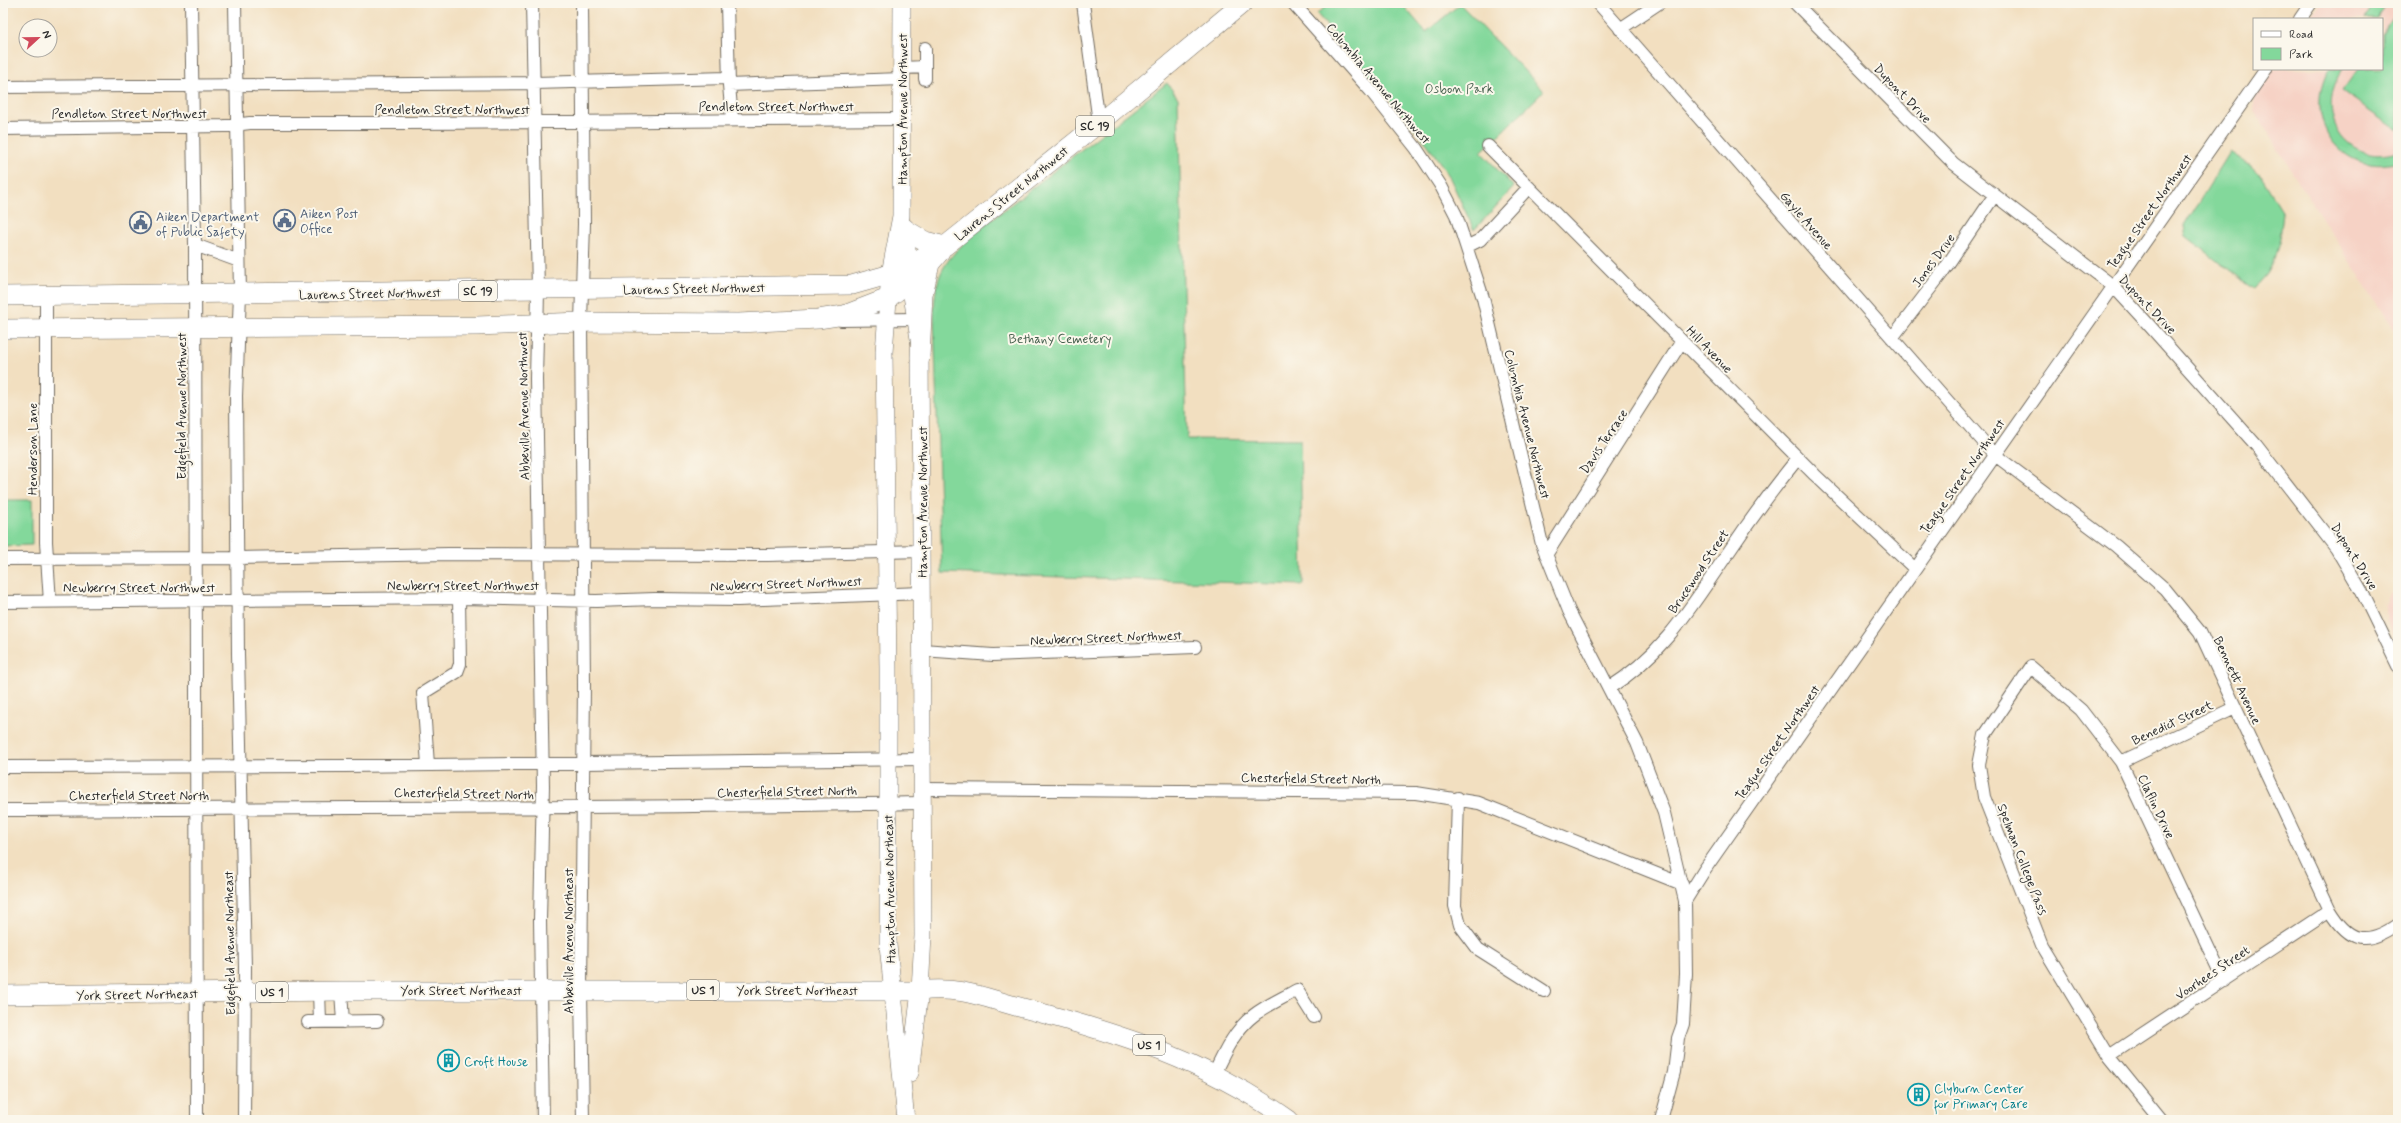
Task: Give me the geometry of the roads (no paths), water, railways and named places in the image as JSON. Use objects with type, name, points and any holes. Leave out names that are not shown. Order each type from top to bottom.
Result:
[{"type":"main road","name":"Laurens Street Northwest","points":[[3,329],[477,326],[581,322],[739,323],[818,319],[844,315],[888,298],[909,274],[1099,123],[1243,3]]},
{"type":"main road","points":[[903,222],[925,241],[945,246]]},
{"type":"main road","name":"Laurens Street Northwest","points":[[3,296],[538,291],[841,286],[859,284],[890,274],[922,274],[945,246]]},
{"type":"main road","points":[[920,358],[923,294],[930,264]]},
{"type":"main road","points":[[859,284],[865,298],[861,309]]},
{"type":"main road","name":"York Street Northeast","points":[[3,995],[541,990],[920,991],[940,1001],[963,1004],[995,1001],[1114,1033],[1152,1046],[1214,1074],[1289,1120]]},
{"type":"street","name":"Edgefield Avenue Northwest","points":[[191,3],[195,245],[194,294],[198,809]]},
{"type":"street","points":[[236,3],[240,294],[236,396],[239,558],[238,654],[242,765]]},
{"type":"street","name":"Abbeville Avenue Northwest","points":[[532,3],[538,291],[536,323],[543,808]]},
{"type":"street","points":[[582,3],[583,122],[581,322],[584,763]]},
{"type":"street","points":[[727,3],[728,82],[732,119]]},
{"type":"street","name":"Hampton Avenue Northwest","points":[[902,3],[903,222],[920,358],[924,796]]},
{"type":"street","points":[[1083,3],[1099,123]]},
{"type":"street","name":"Columbia Avenue Northwest","points":[[1293,3],[1370,90],[1416,148],[1451,204],[1468,246],[1546,555],[1569,611],[1638,743],[1664,812],[1685,901],[1686,974],[1683,1018],[1674,1072],[1661,1120]]},
{"type":"street","name":"Gayle Avenue","points":[[1598,3],[1995,455]]},
{"type":"street","points":[[1620,29],[1659,3]]},
{"type":"street","points":[[2301,18],[2311,3]]},
{"type":"street","name":"Dupont Drive","points":[[1802,5],[1935,146],[1994,196],[2112,286],[2205,388],[2299,499],[2348,567],[2362,592],[2398,666]]},
{"type":"street","name":"Pendleton Street Northwest","points":[[3,87],[237,84],[534,83],[582,81],[728,82],[925,73],[925,48]]},
{"type":"street","name":"Teague Street Northwest","points":[[1685,901],[1705,869],[2112,286],[2265,70]]},
{"type":"street","name":"Pendleton Street Northwest","points":[[3,129],[193,127],[250,123],[535,123],[732,119],[902,119]]},
{"type":"street","name":"Hill Avenue","points":[[1488,146],[1798,458],[1915,569]]},
{"type":"street","points":[[1468,246],[1480,240],[1529,187]]},
{"type":"street","name":"Jones Drive","points":[[1892,338],[1942,273],[1994,196]]},
{"type":"street","name":"Hampton Avenue Northwest","points":[[888,759],[884,352],[885,321],[890,274],[903,222]]},
{"type":"street","points":[[195,245],[239,261]]},
{"type":"street","name":"Henderson Lane","points":[[46,296],[47,558],[50,602]]},
{"type":"street","name":"Laurens Street Northwest","points":[[818,319],[885,321],[916,319]]},
{"type":"street","name":"Davis Terrace","points":[[1546,555],[1682,341]]},
{"type":"street","name":"Bennett Avenue","points":[[1995,455],[2116,546],[2165,589],[2200,632],[2330,910],[2340,926],[2352,937],[2375,938],[2398,924]]},
{"type":"street","name":"Brucewood Street","points":[[1609,688],[1640,668],[1670,636],[1758,509],[1798,458]]},
{"type":"street","name":"Newberry Street Northwest","points":[[3,559],[239,558],[402,554],[768,555],[922,551]]},
{"type":"street","name":"Newberry Street Northwest","points":[[3,602],[196,602],[239,600],[458,598],[583,601],[774,599],[922,593]]},
{"type":"street","points":[[428,765],[423,693],[457,672],[460,664],[458,598]]},
{"type":"street","name":"Newberry Street Northwest","points":[[922,650],[993,655],[1196,647]]},
{"type":"street","name":"Claflin Drive","points":[[2031,667],[2081,710],[2121,762],[2224,981]]},
{"type":"street","name":"Spelman College Pass","points":[[2031,667],[1985,734],[1979,765],[1981,782],[1993,822],[2042,946],[2109,1056],[2161,1120]]},
{"type":"street","name":"Benedict Street","points":[[2121,762],[2235,708]]},
{"type":"street","name":"Hampton Avenue Northeast","points":[[888,759],[888,945],[906,1117]]},
{"type":"street","name":"Chesterfield Street North","points":[[3,767],[428,765],[923,759]]},
{"type":"street","name":"Abbeville Avenue Northeast","points":[[583,1120],[581,990],[584,763]]},
{"type":"street","name":"Edgefield Avenue Northeast","points":[[242,765],[245,992],[244,1120]]},
{"type":"street","name":"Chesterfield Street North","points":[[3,810],[583,808],[888,803],[924,796],[1416,793],[1458,798],[1505,812],[1682,884]]},
{"type":"street","name":"Hampton Avenue Northeast","points":[[906,1117],[920,991],[924,936],[924,796]]},
{"type":"street","points":[[1458,798],[1455,906],[1460,925],[1478,949],[1544,991]]},
{"type":"street","name":"Abbeville Avenue Northeast","points":[[543,808],[541,990],[543,1120]]},
{"type":"street","points":[[197,1120],[198,809]]},
{"type":"street","name":"Voorhees Street","points":[[2109,1056],[2330,910]]},
{"type":"street","points":[[1214,1074],[1231,1041],[1245,1023],[1254,1015],[1297,990],[1314,1017]]},
{"type":"street","points":[[319,991],[320,1022]]},
{"type":"street","points":[[341,991],[343,1022]]},
{"type":"street","points":[[308,1022],[377,1021]]},
{"type":"place","name":"Aiken Post Office","points":[[284,220]]},
{"type":"place","name":"Aiken Department of Public Safety","points":[[141,223]]},
{"type":"place","name":"Croft House","points":[[448,1061]]},
{"type":"place","name":"Clyburn Center for Primary Care","points":[[1919,1095]]},
{"type":"park label","name":"Osbon Park","points":[[1459,88]]},
{"type":"park label","name":"Bethany Cemetery","points":[[1060,338]]}]
